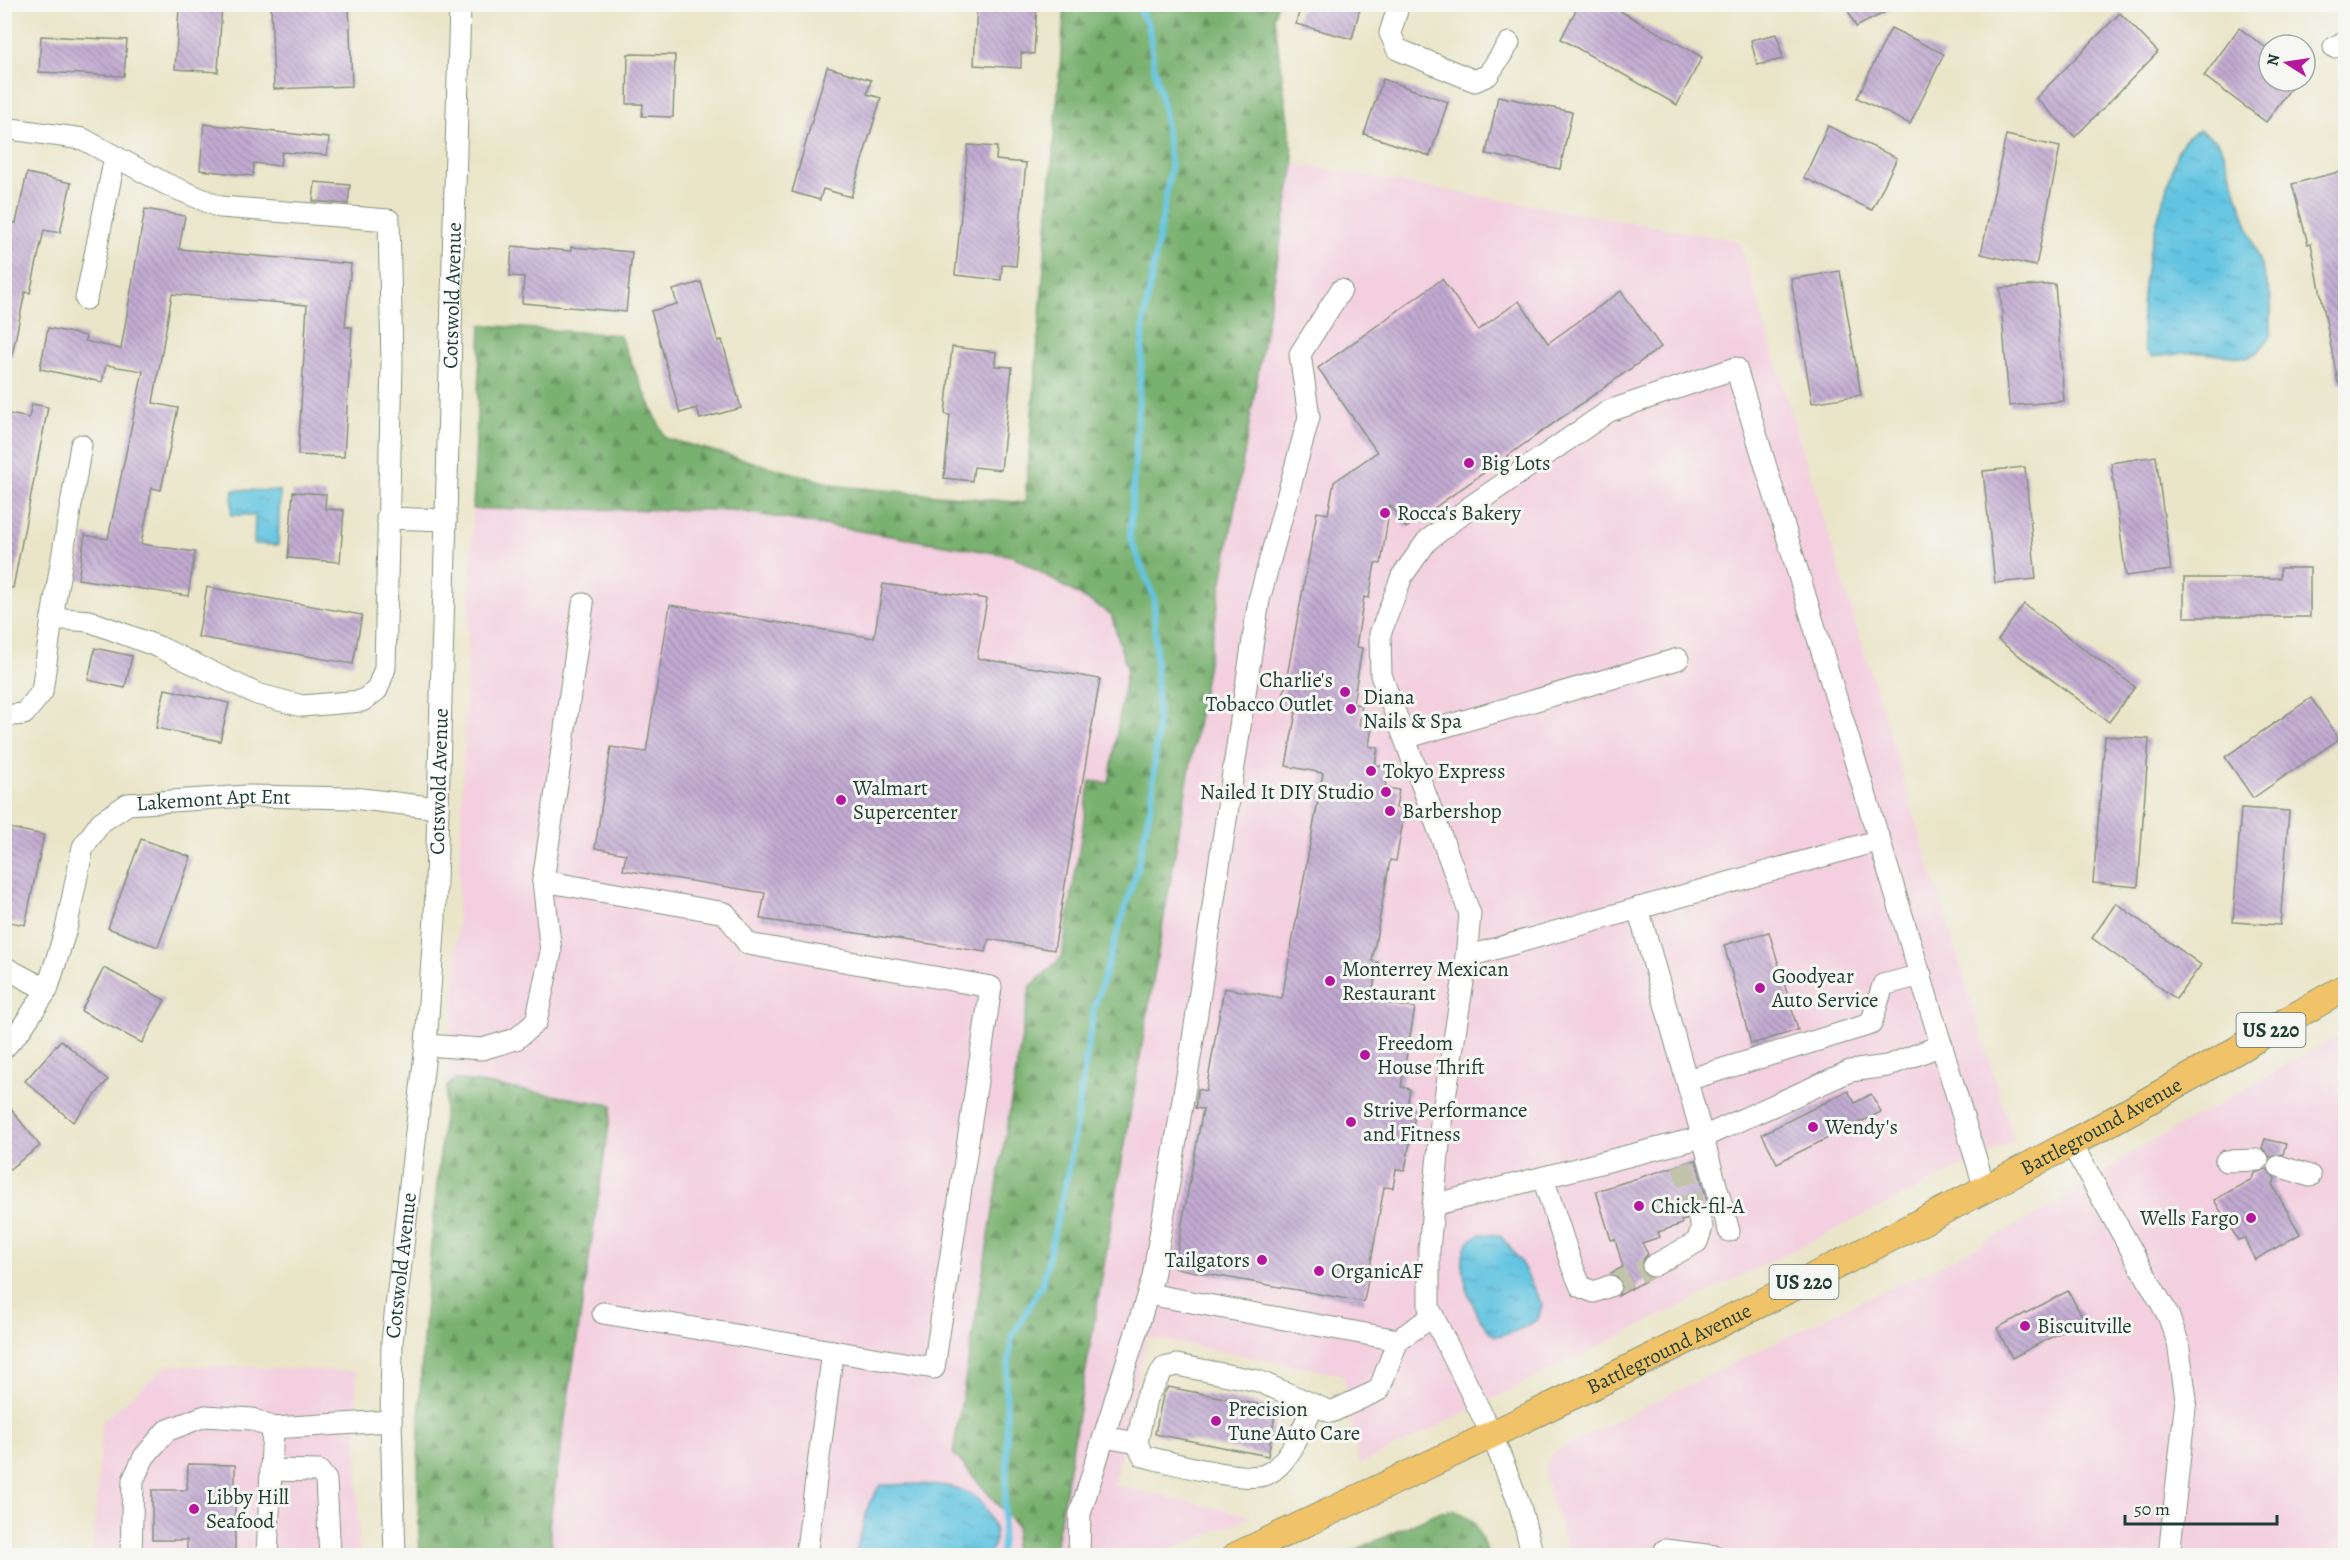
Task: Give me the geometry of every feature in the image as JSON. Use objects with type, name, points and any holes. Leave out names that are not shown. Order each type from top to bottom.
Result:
[{"type":"main road","name":"Battleground Avenue","points":[[1236,1556],[1492,1436],[1820,1274],[2071,1143],[2346,987]]},
{"type":"street","name":"Cotswold Avenue","points":[[395,1556],[391,1421],[397,1286],[426,1045],[435,918],[460,4]]},
{"type":"street","points":[[1399,4],[1390,33],[1397,49],[1475,81],[1488,75],[1509,43]]},
{"type":"street","points":[[4,128],[83,139],[166,184],[220,207],[389,220],[392,363],[385,668],[377,690],[362,701],[302,706],[257,694],[159,647],[89,621],[52,618]]},
{"type":"street","points":[[86,299],[116,157]]},
{"type":"street","points":[[1079,1556],[1080,1514],[1148,1294],[1192,1046],[1259,600],[1309,417],[1300,354],[1341,290]]},
{"type":"street","points":[[1533,1556],[1520,1506],[1492,1436],[1429,1308],[1429,1250],[1441,1123],[1466,957],[1470,914],[1381,675],[1380,634],[1402,576],[1426,541],[1470,507],[1610,411],[1736,368],[1985,1189]]},
{"type":"street","points":[[4,716],[24,714],[42,692],[81,445]]},
{"type":"street","points":[[387,518],[446,520]]},
{"type":"street","points":[[426,1045],[482,1049],[516,1039],[536,1022],[550,952],[543,881],[583,604]]},
{"type":"street","points":[[1405,738],[1678,659]]},
{"type":"street","name":"Lakemont Apt Ent","points":[[4,1048],[21,1029],[47,990],[66,929],[83,847],[101,822],[128,804],[247,796],[353,798],[438,808]]},
{"type":"street","points":[[1466,957],[1880,840]]},
{"type":"street","points":[[543,881],[724,913],[748,944],[991,987],[934,1368],[603,1313]]},
{"type":"street","points":[[1638,908],[1729,1231]]},
{"type":"street","points":[[4,968],[47,990]]},
{"type":"street","points":[[1687,1080],[1871,1024],[1883,985],[1921,975]]},
{"type":"street","points":[[1433,1205],[1543,1178],[1679,1154],[1703,1137],[1850,1071],[1887,1066],[1942,1045]]},
{"type":"street","points":[[2071,1143],[2168,1315],[2178,1342],[2186,1399],[2169,1556]]},
{"type":"street","points":[[2226,1161],[2259,1160]]},
{"type":"street","points":[[2279,1166],[2310,1176]]},
{"type":"street","points":[[1543,1178],[1581,1287],[1594,1292],[1610,1287]]},
{"type":"street","points":[[1653,1266],[1697,1242],[1702,1227],[1698,1216]]},
{"type":"street","points":[[1148,1294],[1398,1340]]},
{"type":"street","points":[[1314,1405],[1291,1448],[1267,1474],[1244,1478],[1143,1456],[1137,1443],[1146,1398],[1164,1368],[1177,1365],[1258,1381],[1331,1412],[1379,1390],[1398,1340],[1433,1316]]},
{"type":"street","points":[[806,1556],[833,1352]]},
{"type":"street","points":[[130,1556],[133,1480],[144,1457],[166,1431],[205,1416],[252,1419],[273,1428],[391,1421]]},
{"type":"street","points":[[267,1556],[273,1428]]},
{"type":"street","points":[[1104,1437],[1137,1443]]},
{"type":"street","points":[[272,1470],[319,1471],[326,1480],[330,1556]]},
{"type":"street","points":[[1665,1556],[1665,1550],[1714,1556]]},
{"type":"shaded area","points":[[1294,164],[1739,241],[2014,1141],[1359,1465],[1344,1375],[1147,1337],[1114,1485],[1251,1516],[1160,1555],[1054,1556]]},
{"type":"shaded area","points":[[473,509],[732,510],[1013,556],[1111,614],[1127,669],[1109,784],[1090,781],[1062,957],[1030,987],[953,1453],[1017,1527],[1012,1555],[554,1555],[456,1079],[447,1086],[455,984]]},
{"type":"shaded area","points":[[2345,1032],[2345,1555],[1569,1555],[1545,1478],[1546,1464],[1553,1452],[1851,1305],[1942,1265],[2061,1202],[2130,1154]]},
{"type":"shaded area","points":[[168,1365],[356,1371],[359,1555],[92,1556],[102,1422]]},
{"type":"green space","points":[[1065,5],[1277,5],[1274,17],[1294,164],[1054,1555],[1012,1556],[1017,1527],[953,1453],[1030,987],[1062,957],[1090,781],[1109,783],[1127,669],[1111,614],[1013,556],[732,510],[473,509],[481,325],[619,335],[665,438],[840,486],[1025,503]]},
{"type":"green space","points":[[456,1079],[612,1105],[549,1526],[554,1555],[420,1555],[418,1496],[424,1320],[447,1086]]},
{"type":"green space","points":[[1454,1510],[1474,1522],[1489,1555],[1345,1555],[1441,1511]]},
{"type":"water","points":[[2199,130],[2218,141],[2223,150],[2271,297],[2271,335],[2259,351],[2247,358],[2193,352],[2153,357],[2145,350],[2142,325],[2145,274],[2156,223],[2178,150],[2186,138]]},
{"type":"water","points":[[233,490],[280,491],[278,545],[254,544],[255,515],[231,515]]},
{"type":"water","points":[[1481,1234],[1500,1235],[1520,1261],[1542,1305],[1538,1319],[1507,1334],[1495,1336],[1480,1319],[1464,1277],[1464,1250],[1469,1241]]},
{"type":"water","points":[[880,1485],[942,1485],[965,1491],[976,1497],[992,1521],[995,1531],[995,1541],[989,1556],[855,1555],[869,1504]]},
{"type":"building","points":[[192,4],[222,4],[218,72],[175,69],[179,8],[192,9]]},
{"type":"building","points":[[271,4],[349,4],[352,86],[274,89]]},
{"type":"building","points":[[977,4],[1037,4],[1034,54],[1021,53],[1021,68],[974,65]]},
{"type":"building","points":[[1301,4],[1361,4],[1352,39],[1296,24]]},
{"type":"building","points":[[1579,4],[1608,4],[1702,57],[1677,105],[1561,39]]},
{"type":"building","points":[[1845,4],[1901,4],[1856,27]]},
{"type":"building","points":[[2120,13],[2158,52],[2075,137],[2036,98]]},
{"type":"building","points":[[1891,28],[1944,54],[1910,124],[1857,98]]},
{"type":"building","points":[[2239,28],[2257,41],[2257,93],[2287,93],[2266,122],[2204,76]]},
{"type":"building","points":[[1777,34],[1783,59],[1757,65],[1751,40]]},
{"type":"building","points":[[41,36],[127,40],[124,76],[39,72]]},
{"type":"building","points":[[628,54],[675,55],[673,117],[642,116],[643,104],[627,104]]},
{"type":"building","points":[[827,67],[871,80],[867,94],[881,98],[851,197],[823,189],[820,200],[792,192]]},
{"type":"building","points":[[1383,79],[1448,102],[1430,156],[1364,134]]},
{"type":"building","points":[[1498,96],[1572,112],[1560,169],[1486,154]]},
{"type":"building","points":[[204,124],[329,138],[327,155],[282,152],[280,166],[254,163],[253,176],[200,170]]},
{"type":"building","points":[[1828,126],[1897,158],[1872,210],[1804,178]]},
{"type":"building","points":[[2006,135],[2060,147],[2036,266],[1981,254]]},
{"type":"building","points":[[968,145],[997,147],[996,160],[1026,163],[1016,266],[1002,265],[1001,280],[955,275]]},
{"type":"building","points":[[2346,170],[2346,382],[2338,383],[2311,243],[2308,244],[2292,184]]},
{"type":"building","points":[[27,173],[71,183],[60,233],[44,230],[30,293],[25,292],[12,356],[4,355],[4,230],[7,221],[16,223]]},
{"type":"building","points":[[315,182],[350,185],[348,204],[313,201]]},
{"type":"building","points":[[145,209],[185,216],[179,249],[351,264],[345,327],[352,327],[344,457],[298,455],[307,305],[172,294],[153,403],[178,408],[161,490],[152,488],[141,544],[195,552],[188,596],[78,579],[85,535],[108,539],[143,371],[106,365],[102,382],[40,369],[48,328],[86,336],[85,341],[121,349]]},
{"type":"building","points":[[512,246],[571,251],[571,247],[632,252],[626,312],[522,303],[524,277],[510,276]]},
{"type":"building","points":[[1840,271],[1861,395],[1812,403],[1791,279]]},
{"type":"building","points":[[1442,279],[1478,330],[1519,301],[1548,343],[1621,291],[1661,347],[1406,528],[1390,505],[1381,564],[1375,563],[1369,598],[1364,597],[1356,647],[1362,648],[1353,704],[1362,705],[1359,725],[1372,727],[1369,746],[1378,748],[1375,765],[1388,767],[1385,788],[1399,790],[1396,808],[1405,810],[1396,861],[1390,860],[1372,961],[1378,962],[1371,1001],[1415,1008],[1401,1087],[1410,1089],[1407,1107],[1416,1109],[1405,1170],[1396,1169],[1393,1188],[1384,1187],[1364,1302],[1174,1268],[1203,1109],[1195,1108],[1198,1089],[1206,1091],[1224,988],[1282,998],[1323,773],[1286,766],[1296,712],[1281,709],[1317,512],[1328,514],[1334,482],[1377,452],[1318,368]]},
{"type":"building","points":[[701,282],[718,341],[722,340],[741,408],[700,419],[697,408],[680,413],[651,311],[677,304],[673,290]]},
{"type":"building","points":[[2055,284],[2064,401],[2009,406],[2000,288]]},
{"type":"building","points":[[952,347],[996,352],[995,366],[1012,367],[1001,470],[974,467],[972,481],[944,478],[950,415],[945,414]]},
{"type":"building","points":[[32,404],[48,407],[13,588],[4,587],[4,413],[29,418]]},
{"type":"building","points":[[2156,456],[2171,570],[2126,576],[2111,463]]},
{"type":"building","points":[[2025,467],[2036,579],[1995,583],[1983,471]]},
{"type":"building","points":[[293,492],[326,494],[325,509],[344,510],[340,562],[288,558]]},
{"type":"building","points":[[2280,568],[2310,568],[2310,617],[2184,617],[2184,578],[2280,578]]},
{"type":"building","name":"Walmart Supercenter","points":[[883,584],[987,599],[977,658],[1100,679],[1054,950],[989,939],[986,952],[760,919],[765,893],[623,870],[626,854],[595,848],[611,747],[646,752],[670,605],[874,638]]},
{"type":"building","points":[[207,587],[362,615],[353,664],[198,637]]},
{"type":"building","points":[[2024,604],[2135,687],[2109,722],[1998,640]]},
{"type":"building","points":[[95,648],[132,656],[125,688],[88,680]]},
{"type":"building","points":[[165,689],[229,703],[220,741],[156,728]]},
{"type":"building","points":[[2311,698],[2339,739],[2253,798],[2225,757]]},
{"type":"building","points":[[2105,736],[2149,739],[2138,887],[2093,883]]},
{"type":"building","points":[[2241,808],[2289,811],[2280,925],[2233,922]]},
{"type":"building","points":[[4,827],[44,835],[25,925],[4,921]]},
{"type":"building","points":[[141,839],[191,857],[158,947],[108,928]]},
{"type":"building","points":[[2116,903],[2201,965],[2176,999],[2092,938]]},
{"type":"building","name":"Goodyear Auto Service","points":[[1769,932],[1798,1030],[1751,1044],[1724,945]]},
{"type":"building","points":[[104,968],[165,1000],[142,1043],[81,1011]]},
{"type":"building","points":[[61,1040],[108,1080],[73,1122],[25,1081]]},
{"type":"building","name":"Wendy's","points":[[1848,1091],[1855,1103],[1871,1094],[1881,1112],[1777,1163],[1762,1134]]},
{"type":"building","points":[[4,1100],[40,1146],[4,1173]]},
{"type":"building","points":[[2265,1139],[2286,1144],[2283,1154],[2270,1157],[2262,1148]]},
{"type":"building","name":"Chick-fil-A","points":[[1696,1160],[1710,1212],[1701,1204],[1693,1204],[1688,1208],[1686,1220],[1681,1221],[1682,1224],[1658,1232],[1660,1237],[1642,1243],[1648,1254],[1642,1260],[1642,1272],[1651,1278],[1618,1296],[1622,1289],[1622,1282],[1618,1276],[1611,1273],[1623,1267],[1615,1239],[1611,1240],[1596,1191]]},
{"type":"building","points":[[2267,1169],[2275,1178],[2273,1186],[2300,1234],[2255,1260],[2244,1238],[2238,1240],[2214,1200],[2252,1179],[2254,1173]]},
{"type":"building","points":[[2068,1291],[2084,1320],[2012,1358],[1997,1328]]},
{"type":"building","name":"Precision Tune Auto Care","points":[[1168,1387],[1276,1408],[1268,1456],[1155,1434],[1163,1395]]},
{"type":"building","name":"Libby Hill Seafood","points":[[188,1464],[235,1465],[235,1556],[187,1556],[187,1540],[152,1540],[152,1490],[187,1490]]},
{"type":"waterway","points":[[1001,1555],[1007,1467],[1006,1385],[1012,1337],[1043,1282],[1070,1162],[1094,1009],[1137,870],[1152,799],[1158,720],[1154,597],[1130,538],[1144,320],[1171,168],[1164,110],[1154,67],[1149,27],[1136,4]]},
{"type":"tunnel","points":[[1682,1164],[1698,1216]]},
{"type":"tunnel","points":[[1610,1286],[1653,1266]]},
{"type":"place","name":"Big Lots","points":[[1469,463]]},
{"type":"place","name":"Rocca's Bakery","points":[[1385,513]]},
{"type":"place","name":"Charlie's Tobacco Outlet","points":[[1345,692]]},
{"type":"place","name":"Diana Nails & Spa","points":[[1351,709]]},
{"type":"place","name":"Tokyo Express","points":[[1371,771]]},
{"type":"place","name":"Nailed It DIY Studio","points":[[1386,792]]},
{"type":"place","name":"Walmart Supercenter","points":[[841,800]]},
{"type":"place","name":"Barbershop","points":[[1390,811]]},
{"type":"place","name":"Monterrey Mexican Restaurant","points":[[1330,981]]},
{"type":"place","name":"Goodyear Auto Service","points":[[1760,988]]},
{"type":"place","name":"Freedom House Thrift","points":[[1365,1055]]},
{"type":"place","name":"Strive Performance and Fitness","points":[[1351,1122]]},
{"type":"place","name":"Wendy's","points":[[1813,1127]]},
{"type":"place","name":"Chick-fil-A","points":[[1639,1206]]},
{"type":"place","name":"Wells Fargo","points":[[2251,1218]]},
{"type":"place","name":"Tailgators","points":[[1262,1260]]},
{"type":"place","name":"OrganicAF","points":[[1319,1271]]},
{"type":"place","name":"Biscuitville","points":[[2025,1326]]},
{"type":"place","name":"Precision Tune Auto Care","points":[[1216,1421]]},
{"type":"place","name":"Libby Hill Seafood","points":[[194,1509]]}]
